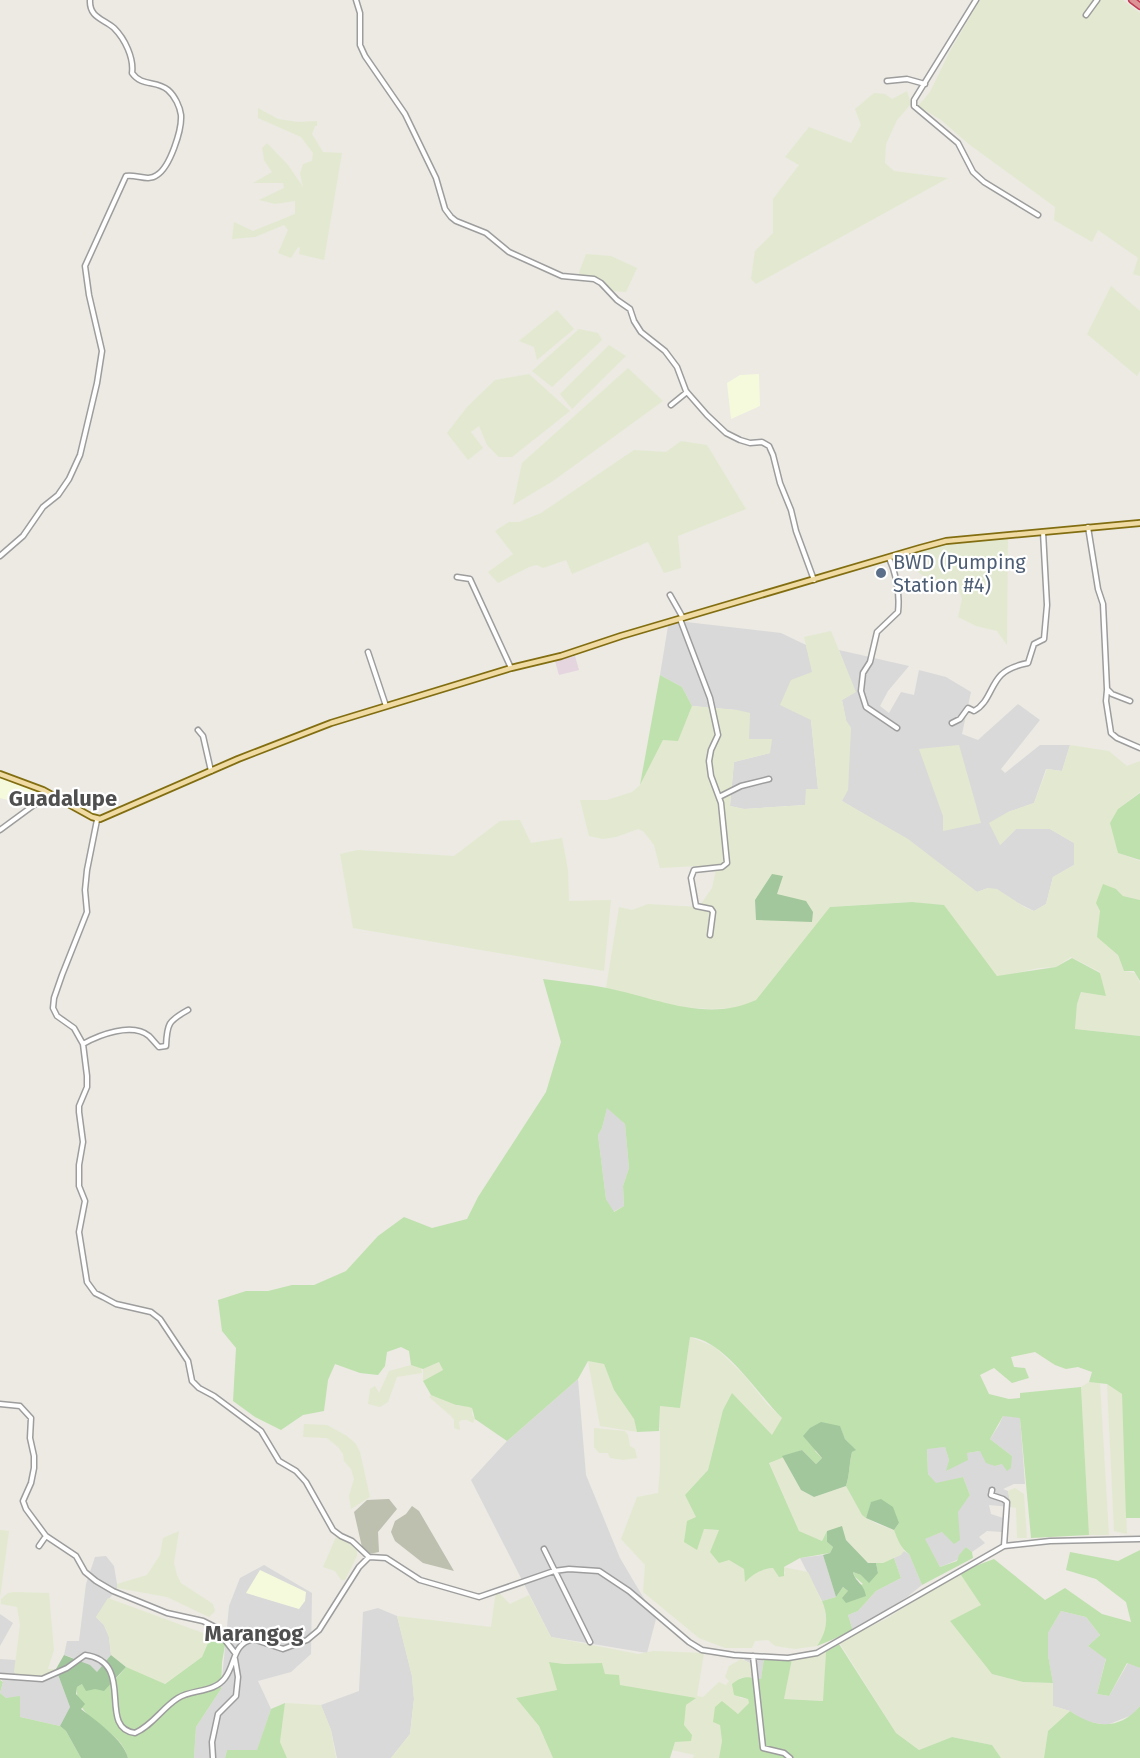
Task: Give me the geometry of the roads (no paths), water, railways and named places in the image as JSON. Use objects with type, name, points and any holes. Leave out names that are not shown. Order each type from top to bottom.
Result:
[{"type":"highway","points":[[1132,0],[1140,6]]},
{"type":"main road","points":[[0,774],[52,794],[97,820],[303,733],[511,668],[561,656],[946,541],[1140,523]]},
{"type":"street","points":[[0,556],[23,536],[43,507],[58,495],[69,479],[80,455],[102,351],[89,296],[85,266],[118,196],[122,181],[126,176],[148,178],[161,173],[172,152],[181,117],[174,96],[169,90],[135,78],[132,73],[133,62],[124,42],[113,28],[94,14],[90,0]]},
{"type":"street","points":[[356,0],[360,13],[360,45],[365,56],[405,114],[436,178],[451,217],[486,233],[503,249],[562,276],[594,279],[601,283],[617,300],[630,309],[641,332],[665,351],[676,367],[687,392],[726,434],[750,443],[762,442],[769,446],[814,580]]},
{"type":"street","points":[[976,0],[914,100],[914,106],[958,143],[973,172],[984,182],[1038,215]]},
{"type":"street","points":[[1086,15],[1097,0]]},
{"type":"street","points":[[887,81],[907,80],[925,84]]},
{"type":"street","points":[[671,405],[687,392]]},
{"type":"street","points":[[1088,527],[1098,589],[1103,604],[1106,701],[1111,733],[1140,748]]},
{"type":"street","points":[[952,723],[960,719],[968,708],[974,711],[980,708],[1000,676],[1014,667],[1028,663],[1034,644],[1044,639],[1047,605],[1043,532]]},
{"type":"street","points":[[889,558],[894,568],[899,596],[898,612],[877,632],[870,662],[863,673],[861,691],[866,706],[897,728]]},
{"type":"street","points":[[457,577],[470,579],[511,668]]},
{"type":"street","points":[[670,595],[682,618],[711,698],[718,735],[709,761],[711,776],[719,797],[727,863],[722,867],[694,870],[691,878],[696,906],[711,909],[713,912],[710,935]]},
{"type":"street","points":[[368,652],[386,706]]},
{"type":"street","points":[[1107,689],[1112,694],[1130,701]]},
{"type":"street","points":[[198,730],[203,736],[211,772]]},
{"type":"street","points":[[719,797],[741,786],[769,779]]},
{"type":"street","points":[[0,830],[52,794]]},
{"type":"street","points":[[97,820],[87,870],[85,890],[87,912],[62,975],[53,1008],[57,1016],[74,1028],[83,1044],[87,1076],[87,1087],[79,1106],[83,1142],[79,1165],[79,1186],[85,1201],[79,1232],[87,1282],[96,1293],[116,1304],[150,1312],[160,1319],[188,1361],[192,1381],[198,1388],[214,1396],[261,1431],[279,1461],[296,1471],[306,1482],[333,1530],[352,1541],[369,1557],[386,1558],[420,1580],[479,1597],[554,1571],[577,1569],[599,1571],[629,1591],[688,1642],[712,1652],[788,1658],[817,1653],[1004,1546],[1050,1541],[1140,1539]]},
{"type":"street","points":[[83,1044],[119,1030],[138,1031],[148,1035],[159,1047],[166,1046],[167,1028],[170,1022],[188,1010]]},
{"type":"street","points":[[0,1404],[21,1406],[31,1418],[30,1438],[34,1468],[31,1483],[23,1501],[26,1509],[46,1536],[76,1556],[85,1572],[112,1592],[167,1613],[215,1627],[235,1655],[238,1677],[236,1696],[218,1714],[212,1742],[213,1758]]},
{"type":"street","points":[[992,1490],[991,1495],[1007,1502],[1004,1546]]},
{"type":"street","points":[[39,1546],[46,1536]]},
{"type":"street","points":[[544,1549],[590,1641]]},
{"type":"street","points":[[0,1676],[42,1679],[67,1668],[85,1655],[93,1656],[106,1664],[111,1672],[115,1685],[118,1722],[122,1729],[135,1733],[145,1729],[179,1697],[215,1686],[224,1680],[243,1643],[253,1639],[283,1649],[307,1641],[319,1630],[359,1567],[369,1557]]},
{"type":"street","points":[[753,1656],[763,1748],[784,1753],[790,1758]]},
{"type":"place","name":"BWD (Pumping Station #4)","points":[[881,573]]},
{"type":"district","name":"Guadalupe","points":[[63,798]]},
{"type":"district","name":"Marangog","points":[[254,1633]]}]
